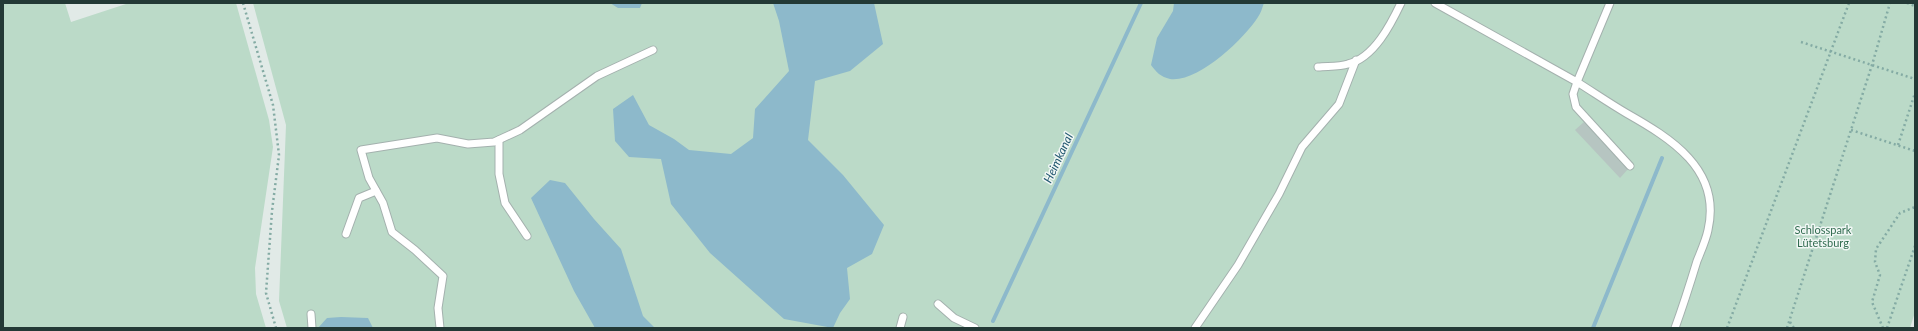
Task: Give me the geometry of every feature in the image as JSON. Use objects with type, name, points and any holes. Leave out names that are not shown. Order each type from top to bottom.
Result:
[{"type":"lane","points":[[1318,67],[1349,64],[1368,54],[1390,28],[1401,3]]},
{"type":"lane","points":[[1435,3],[1576,82],[1664,135],[1682,150],[1696,166],[1704,182],[1708,195],[1710,209],[1708,229],[1675,328]]},
{"type":"lane","points":[[1610,3],[1576,82],[1574,94],[1576,107],[1630,166]]},
{"type":"lane","points":[[440,328],[438,308],[443,276],[415,250],[392,232],[383,203],[368,178],[361,150],[436,138],[468,144],[494,142],[520,130],[597,76],[653,50]]},
{"type":"lane","points":[[1195,328],[1238,265],[1279,194],[1302,147],[1339,104],[1356,60]]},
{"type":"lane","points":[[499,140],[499,174],[505,203],[527,236]]},
{"type":"lane","points":[[346,234],[359,198],[376,192]]},
{"type":"lane","points":[[938,304],[954,318],[975,328]]},
{"type":"lane","points":[[311,314],[312,328]]},
{"type":"lane","points":[[900,328],[903,317]]},
{"type":"path","points":[[243,3],[273,105],[279,155],[272,211],[266,293],[276,328]]},
{"type":"path","points":[[1727,328],[1849,3]]},
{"type":"path","points":[[1787,328],[1872,65],[1890,3]]},
{"type":"path","points":[[1907,3],[1915,6]]},
{"type":"path","points":[[1801,42],[1915,79]]},
{"type":"path","points":[[1898,145],[1915,93]]},
{"type":"path","points":[[1851,130],[1915,151]]},
{"type":"path","points":[[1882,328],[1872,302],[1880,275],[1874,256],[1876,249],[1900,213],[1915,207]]},
{"type":"path","points":[[1886,328],[1915,246]]},
{"type":"path","points":[[1789,322],[1794,328]]},
{"type":"green space","points":[[3,3],[65,3],[71,22],[129,3],[236,3],[269,120],[273,147],[255,268],[256,294],[266,328],[3,328]]},
{"type":"green space","name":"Schlosspark Lütetsburg","points":[[253,3],[1915,3],[1915,312],[1910,328],[287,328],[279,301],[286,125]]},
{"type":"water","points":[[610,3],[642,3],[640,8],[618,8]]},
{"type":"water","points":[[773,3],[874,3],[883,44],[850,71],[815,81],[808,140],[843,175],[884,225],[872,254],[847,268],[850,299],[840,313],[833,328],[784,319],[710,253],[671,204],[661,159],[629,157],[615,141],[613,109],[633,95],[649,125],[674,139],[689,150],[731,154],[753,138],[755,109],[789,71],[779,21]]},
{"type":"water","points":[[1174,3],[1264,3],[1261,12],[1242,37],[1219,58],[1194,74],[1181,78],[1170,79],[1159,74],[1151,65],[1157,38],[1173,11]]},
{"type":"water","points":[[550,180],[565,183],[621,249],[643,316],[655,328],[595,328],[574,291],[531,198]]},
{"type":"water","points":[[327,318],[368,318],[373,328],[318,328]]},
{"type":"building","points":[[1584,122],[1628,169],[1620,178],[1575,130]]},
{"type":"waterway","name":"Heimkanal","points":[[993,321],[1141,3]]},
{"type":"waterway","points":[[1593,328],[1662,158]]}]
